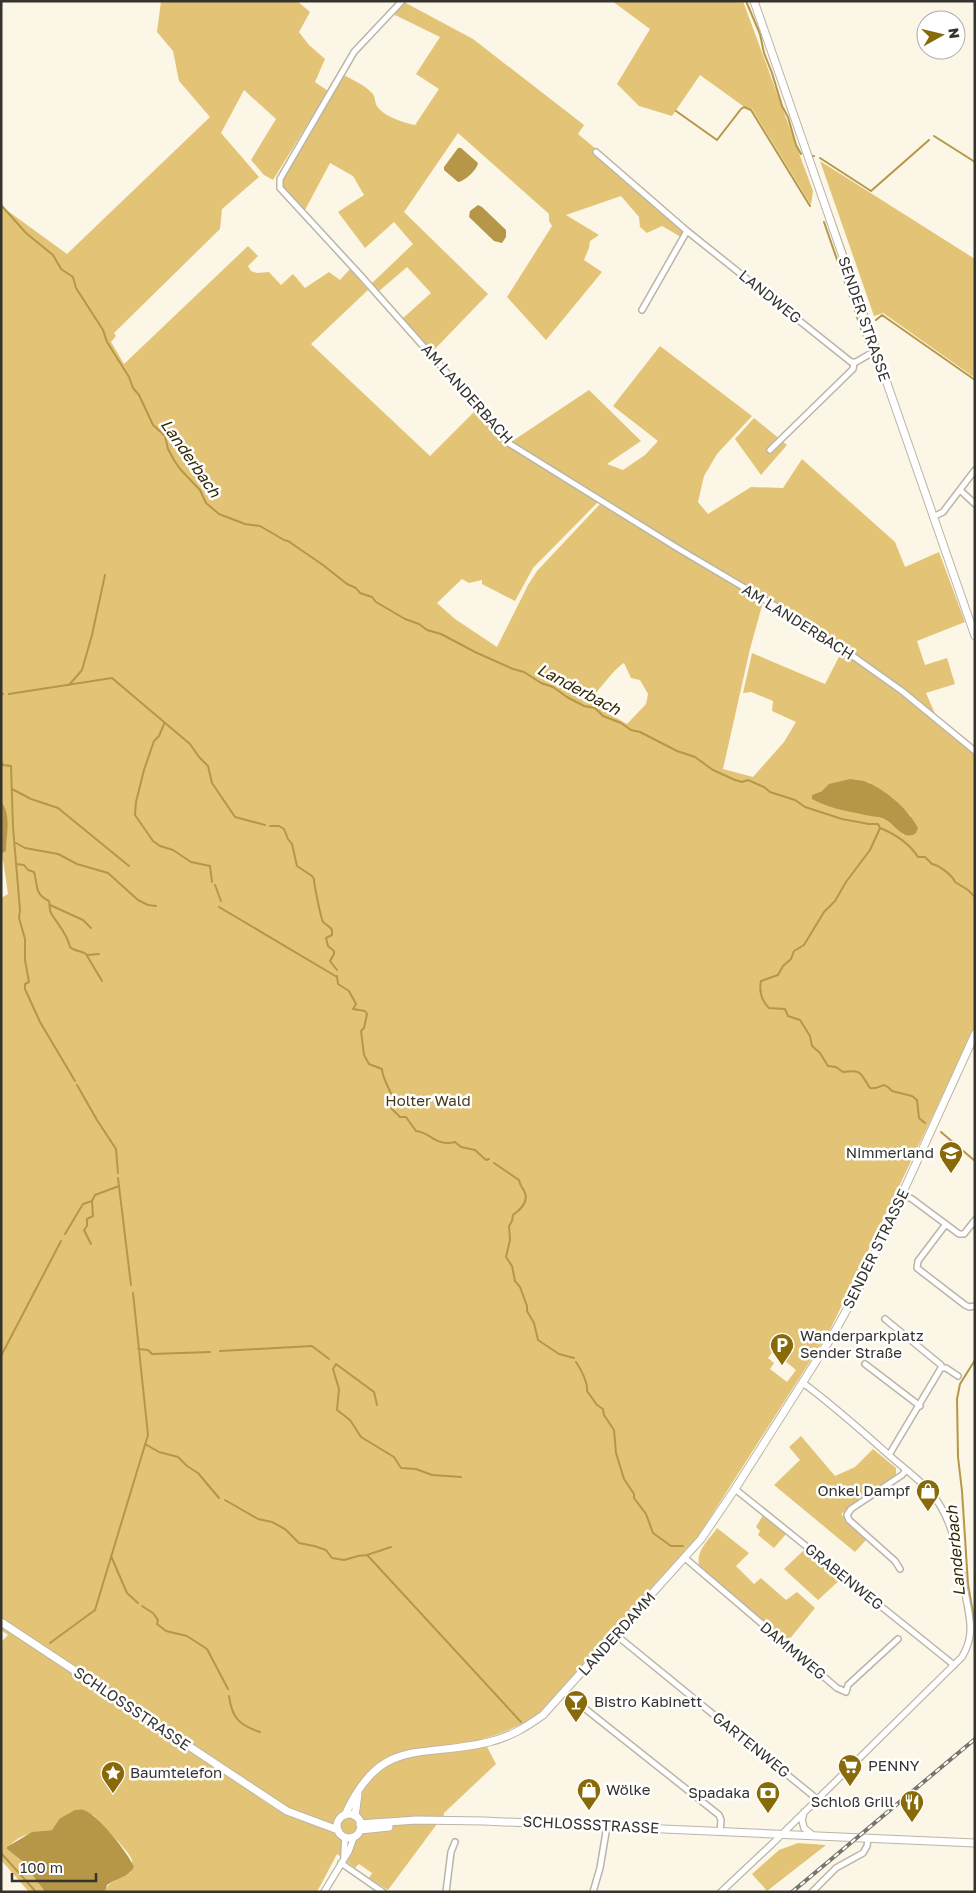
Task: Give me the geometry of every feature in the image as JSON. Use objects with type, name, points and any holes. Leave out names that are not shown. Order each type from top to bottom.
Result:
[{"type":"main road","name":"SENDER STRASSE","points":[[754,1],[975,636]]},
{"type":"main road","name":"SENDER STRASSE","points":[[803,1382],[834,1333],[862,1282],[903,1194],[934,1120],[975,1034]]},
{"type":"main road","name":"LANDERDAMM","points":[[345,1815],[352,1800],[376,1768],[397,1757],[410,1753],[465,1747],[508,1736],[526,1727],[543,1714],[616,1635],[700,1539],[735,1489],[803,1382]]},
{"type":"main road","name":"SCHLOSSSTRASSE","points":[[1,1622],[287,1811],[338,1830]]},
{"type":"main road","name":"LANDERDAMM","points":[[355,1816],[360,1788]]},
{"type":"main road","points":[[345,1815],[355,1816],[360,1827],[354,1837],[344,1837],[338,1830],[338,1821],[345,1815]]},
{"type":"main road","name":"SCHLOSSSTRASSE","points":[[360,1827],[385,1828],[401,1823],[450,1820],[975,1843]]},
{"type":"main road","name":"SCHLOSSSTRASSE","points":[[315,1822],[338,1821]]},
{"type":"street","name":"AM LANDERBACH","points":[[402,1],[354,52],[280,179],[280,188],[510,444],[640,525],[819,632],[902,690],[975,751]]},
{"type":"street","name":"LANDWEG","points":[[596,152],[687,231],[854,363]]},
{"type":"street","points":[[642,310],[687,231]]},
{"type":"street","points":[[770,450],[853,369],[854,363],[875,351]]},
{"type":"street","points":[[933,517],[944,512],[975,470]]},
{"type":"street","points":[[960,490],[975,504]]},
{"type":"street","points":[[903,1194],[962,1234],[975,1220]]},
{"type":"street","points":[[946,1224],[918,1261],[917,1268],[969,1308],[975,1306]]},
{"type":"street","points":[[885,1319],[940,1363],[942,1368]]},
{"type":"street","points":[[865,1364],[920,1406]]},
{"type":"street","points":[[889,1455],[942,1368]]},
{"type":"street","points":[[942,1368],[946,1368],[958,1376]]},
{"type":"street","points":[[721,1892],[954,1665],[972,1643],[970,1622],[951,1529],[941,1507],[930,1492],[906,1470],[834,1406],[803,1382]]},
{"type":"street","points":[[900,1569],[895,1561],[849,1520],[847,1515],[851,1509],[902,1475],[906,1470]]},
{"type":"street","name":"GRABENWEG","points":[[735,1489],[954,1665]]},
{"type":"street","name":"DAMMWEG","points":[[685,1558],[837,1688],[846,1692],[848,1685],[898,1639]]},
{"type":"street","name":"GARTENWEG","points":[[616,1635],[817,1799]]},
{"type":"street","points":[[564,1692],[719,1815],[721,1820],[720,1832]]},
{"type":"street","points":[[804,1812],[802,1820],[804,1828],[816,1837]]},
{"type":"street","points":[[592,1892],[600,1868],[607,1826]]},
{"type":"street","points":[[342,1860],[344,1837]]},
{"type":"street","points":[[324,1892],[349,1851],[354,1837]]},
{"type":"street","points":[[812,1892],[836,1868],[862,1853],[867,1846],[868,1839]]},
{"type":"street","points":[[446,1892],[451,1852],[455,1842]]},
{"type":"street","points":[[342,1860],[383,1892]]},
{"type":"green space","name":"Holter Wald","points":[[161,1],[297,1],[310,12],[299,32],[309,45],[325,59],[315,82],[328,91],[273,180],[264,175],[251,160],[276,119],[244,90],[221,133],[259,177],[222,209],[220,229],[114,333],[116,336],[111,342],[124,364],[248,246],[258,256],[248,266],[251,271],[257,273],[269,272],[281,285],[293,274],[305,288],[329,272],[340,280],[350,269],[368,290],[311,344],[430,456],[476,410],[508,445],[598,502],[533,568],[515,601],[482,584],[482,580],[469,583],[462,579],[437,603],[455,619],[497,647],[537,571],[600,504],[763,602],[750,649],[723,769],[753,777],[784,742],[796,722],[772,711],[773,701],[751,692],[743,693],[752,653],[825,684],[842,651],[901,693],[975,755],[975,1028],[830,1330],[699,1535],[540,1712],[513,1728],[483,1739],[496,1764],[444,1813],[443,1822],[437,1824],[388,1890],[369,1878],[372,1873],[359,1864],[355,1868],[337,1854],[317,1892],[105,1892],[112,1882],[131,1872],[132,1860],[130,1855],[93,1815],[59,1819],[52,1830],[39,1831],[21,1837],[7,1849],[22,1861],[45,1892],[29,1892],[1,1860],[1,1642],[8,1635],[1,1630],[1,898],[8,894],[3,860],[1,861],[1,854],[6,851],[7,821],[1,802],[1,206],[67,254],[210,117],[179,81],[173,51],[157,32]],"holes":[[[624,663],[631,678],[640,680],[648,694],[646,704],[627,724],[589,702],[612,674]],[[868,782],[891,798],[911,816],[904,835],[886,820],[812,795],[822,791]],[[773,1351],[796,1370],[787,1382],[770,1369],[774,1363],[768,1358]]]},
{"type":"green space","points":[[612,1],[743,1],[813,191],[811,205],[752,109],[743,106],[700,75],[672,116],[639,106],[617,84],[650,29]]},
{"type":"green space","points":[[404,2],[473,39],[584,125],[578,134],[596,149],[594,153],[684,230],[681,237],[662,226],[647,233],[640,227],[639,217],[621,196],[566,215],[599,235],[590,241],[584,260],[602,272],[546,340],[507,297],[552,226],[549,221],[549,214],[458,133],[404,212],[488,294],[432,352],[402,319],[431,293],[407,267],[378,292],[371,284],[413,244],[394,222],[365,248],[338,212],[364,195],[353,176],[330,163],[304,212],[283,188],[282,179],[344,75],[371,92],[374,95],[377,106],[384,113],[400,121],[415,125],[439,89],[416,74],[440,37],[393,14]]},
{"type":"green space","points":[[820,161],[975,259],[975,378],[883,313],[874,316]]},
{"type":"green space","points":[[660,346],[752,416],[717,454],[704,476],[698,502],[708,514],[751,487],[783,488],[802,459],[895,542],[905,567],[939,552],[965,622],[917,641],[925,665],[947,658],[955,684],[926,693],[936,716],[903,689],[821,630],[645,526],[580,483],[511,442],[589,390],[641,441],[607,464],[623,470],[645,455],[658,441],[613,406]]},
{"type":"green space","points":[[754,418],[787,445],[761,475],[735,439]]},
{"type":"green space","points":[[801,1436],[835,1476],[855,1467],[873,1449],[896,1468],[896,1476],[841,1514],[867,1539],[855,1552],[774,1485],[800,1460],[789,1447]]},
{"type":"green space","points":[[763,1515],[786,1534],[774,1548],[758,1535],[760,1531],[756,1527]]},
{"type":"green space","points":[[717,1528],[749,1553],[736,1566],[754,1584],[761,1578],[786,1600],[797,1592],[815,1608],[788,1641],[701,1569],[699,1563],[700,1553]]},
{"type":"green space","points":[[805,1549],[841,1579],[818,1600],[784,1569]]},
{"type":"green space","points":[[798,1843],[826,1845],[767,1891],[752,1874],[779,1850]]},
{"type":"shaded area","points":[[458,148],[461,148],[478,163],[470,175],[458,182],[444,170],[444,167]]},
{"type":"shaded area","points":[[478,205],[506,230],[506,237],[502,243],[494,241],[469,217],[470,211]]},
{"type":"shaded area","points":[[850,779],[867,782],[890,796],[914,821],[918,828],[916,833],[911,835],[903,834],[884,819],[836,808],[812,799],[812,795],[822,791],[829,784]]},
{"type":"shaded area","points":[[1,802],[6,813],[8,825],[6,851],[1,854]]},
{"type":"shaded area","points":[[75,1810],[89,1812],[104,1825],[134,1867],[125,1876],[107,1885],[105,1892],[45,1892],[22,1861],[7,1847],[32,1832],[52,1830],[59,1819]]},
{"type":"waterway","points":[[746,1],[760,34],[764,53],[782,106],[788,117],[796,145],[801,154]]},
{"type":"waterway","points":[[676,111],[717,140],[741,109],[744,107],[751,110],[810,206]]},
{"type":"waterway","points":[[934,136],[975,162]]},
{"type":"waterway","points":[[820,158],[871,191],[929,140]]},
{"type":"waterway","name":"Landerbach","points":[[1,205],[26,233],[53,255],[61,269],[73,277],[76,288],[103,330],[107,342],[129,377],[133,388],[139,395],[153,425],[165,436],[168,449],[174,460],[200,490],[206,503],[219,514],[245,524],[260,526],[288,541],[347,584],[356,588],[360,593],[372,597],[376,602],[405,619],[419,624],[427,630],[441,634],[513,669],[524,672],[584,706],[595,708],[603,716],[621,723],[631,730],[640,732],[677,751],[695,757],[713,770],[735,780],[742,782],[748,780],[764,787],[770,792],[795,800],[805,807],[842,819],[878,824],[880,828],[870,850],[846,882],[835,901],[824,912],[804,945],[794,951],[791,959],[783,966],[778,975],[761,981],[760,988],[762,999],[769,1008],[785,1009],[788,1016],[800,1020],[810,1036],[812,1046],[820,1053],[828,1066],[836,1067],[843,1072],[854,1071],[860,1073],[870,1088],[884,1085],[892,1091],[912,1096],[917,1100],[919,1118],[925,1123]]},
{"type":"waterway","points":[[832,215],[879,348]]},
{"type":"waterway","points":[[824,222],[866,343]]},
{"type":"waterway","points":[[876,320],[882,315],[975,380]]},
{"type":"waterway","points":[[69,685],[82,670],[105,575]]},
{"type":"waterway","points":[[9,694],[112,678],[190,744],[208,766],[212,783],[235,817],[265,825]]},
{"type":"waterway","points":[[164,724],[159,736],[154,741],[144,770],[136,802],[135,815],[153,841],[160,846],[173,850],[191,862],[210,866],[212,882]]},
{"type":"waterway","points":[[1,761],[3,765],[11,766],[19,918],[25,939],[25,960],[29,982],[25,984],[25,989],[40,1022],[75,1081]]},
{"type":"waterway","points":[[12,789],[31,799],[58,808],[129,866]]},
{"type":"waterway","points":[[270,826],[279,826],[284,829],[292,844],[297,866],[314,879],[323,922],[332,930],[332,935],[326,938],[328,946],[334,951],[330,961],[337,970]]},
{"type":"waterway","points":[[880,828],[901,840],[918,857],[925,857],[932,864],[945,871],[955,882],[975,897]]},
{"type":"waterway","points":[[16,843],[25,848],[58,854],[77,864],[108,873],[138,900],[148,905],[156,906]]},
{"type":"waterway","points":[[16,864],[24,865],[28,870],[34,872],[37,889],[49,901],[50,912],[65,933],[70,947],[86,954],[102,981]]},
{"type":"waterway","points":[[215,885],[221,901]]},
{"type":"waterway","points":[[50,905],[83,920],[91,928]]},
{"type":"waterway","points":[[219,907],[337,977]]},
{"type":"waterway","points":[[87,955],[99,954]]},
{"type":"waterway","points":[[337,976],[338,984],[349,991],[356,1004],[353,1009],[365,1011],[367,1014],[364,1028],[361,1031],[364,1055],[369,1064],[382,1069],[384,1079],[393,1097],[391,1108],[400,1117],[406,1117],[416,1131],[443,1143],[455,1142],[461,1147],[475,1150],[486,1160],[489,1159]]},
{"type":"waterway","points":[[77,1085],[116,1149],[118,1173]]},
{"type":"waterway","name":"Landerbach","points":[[941,1132],[975,1161]]},
{"type":"waterway","points":[[494,1163],[519,1180],[526,1195],[525,1202],[519,1211],[513,1215],[509,1226],[510,1240],[506,1257],[512,1266],[515,1281],[520,1287],[527,1311],[534,1323],[538,1340],[559,1354],[574,1358]]},
{"type":"waterway","points":[[118,1178],[131,1285]]},
{"type":"waterway","points":[[65,1234],[83,1204],[92,1201],[95,1195],[119,1186]]},
{"type":"waterway","points":[[91,1244],[84,1230],[87,1226],[87,1219],[93,1216],[92,1201]]},
{"type":"waterway","points":[[1,1356],[61,1241]]},
{"type":"waterway","points":[[50,1643],[95,1610],[148,1435],[133,1293]]},
{"type":"waterway","points":[[220,1351],[312,1346],[329,1359]]},
{"type":"waterway","points":[[138,1349],[148,1350],[152,1354],[210,1352]]},
{"type":"waterway","name":"Landerbach","points":[[975,1360],[960,1384],[957,1399],[958,1457],[968,1584],[975,1625]]},
{"type":"waterway","points":[[576,1362],[584,1376],[587,1391],[597,1405],[603,1409],[604,1415],[614,1430],[616,1453],[624,1479],[634,1494],[634,1498],[646,1514],[653,1533],[671,1546],[683,1546]]},
{"type":"waterway","points":[[377,1405],[374,1392],[336,1364],[333,1369],[339,1389],[337,1410],[350,1420],[361,1437],[394,1457],[401,1468],[416,1469],[432,1475],[461,1477]]},
{"type":"waterway","points":[[145,1444],[159,1452],[178,1457],[198,1473],[219,1498]]},
{"type":"waterway","points":[[225,1500],[258,1519],[272,1522],[285,1529],[299,1543],[326,1550],[332,1558],[344,1560],[367,1555],[521,1722]]},
{"type":"waterway","points":[[367,1555],[391,1547]]},
{"type":"waterway","points":[[111,1556],[127,1593],[138,1603]]},
{"type":"waterway","points":[[142,1606],[153,1613],[158,1620],[157,1624],[166,1631],[187,1636],[207,1649],[228,1689]]},
{"type":"waterway","points":[[229,1696],[232,1710],[238,1720],[247,1727],[260,1732]]},
{"type":"waterway","points":[[1,1853],[36,1892]]},
{"type":"railway","points":[[792,1892],[975,1739]]},
{"type":"place","name":"Nimmerland","points":[[951,1174]]},
{"type":"place","name":"Wanderparkplatz Sender Straße","points":[[782,1366]]},
{"type":"place","name":"Onkel Dampf","points":[[928,1512]]},
{"type":"place","name":"Bistro Kabinett","points":[[576,1723]]},
{"type":"place","name":"PENNY","points":[[850,1787]]},
{"type":"place","name":"Baumtelefon","points":[[113,1794]]},
{"type":"place","name":"Wölke","points":[[589,1811]]},
{"type":"place","name":"Spadaka","points":[[768,1814]]},
{"type":"place","name":"Schloß Grill","points":[[912,1823]]}]
